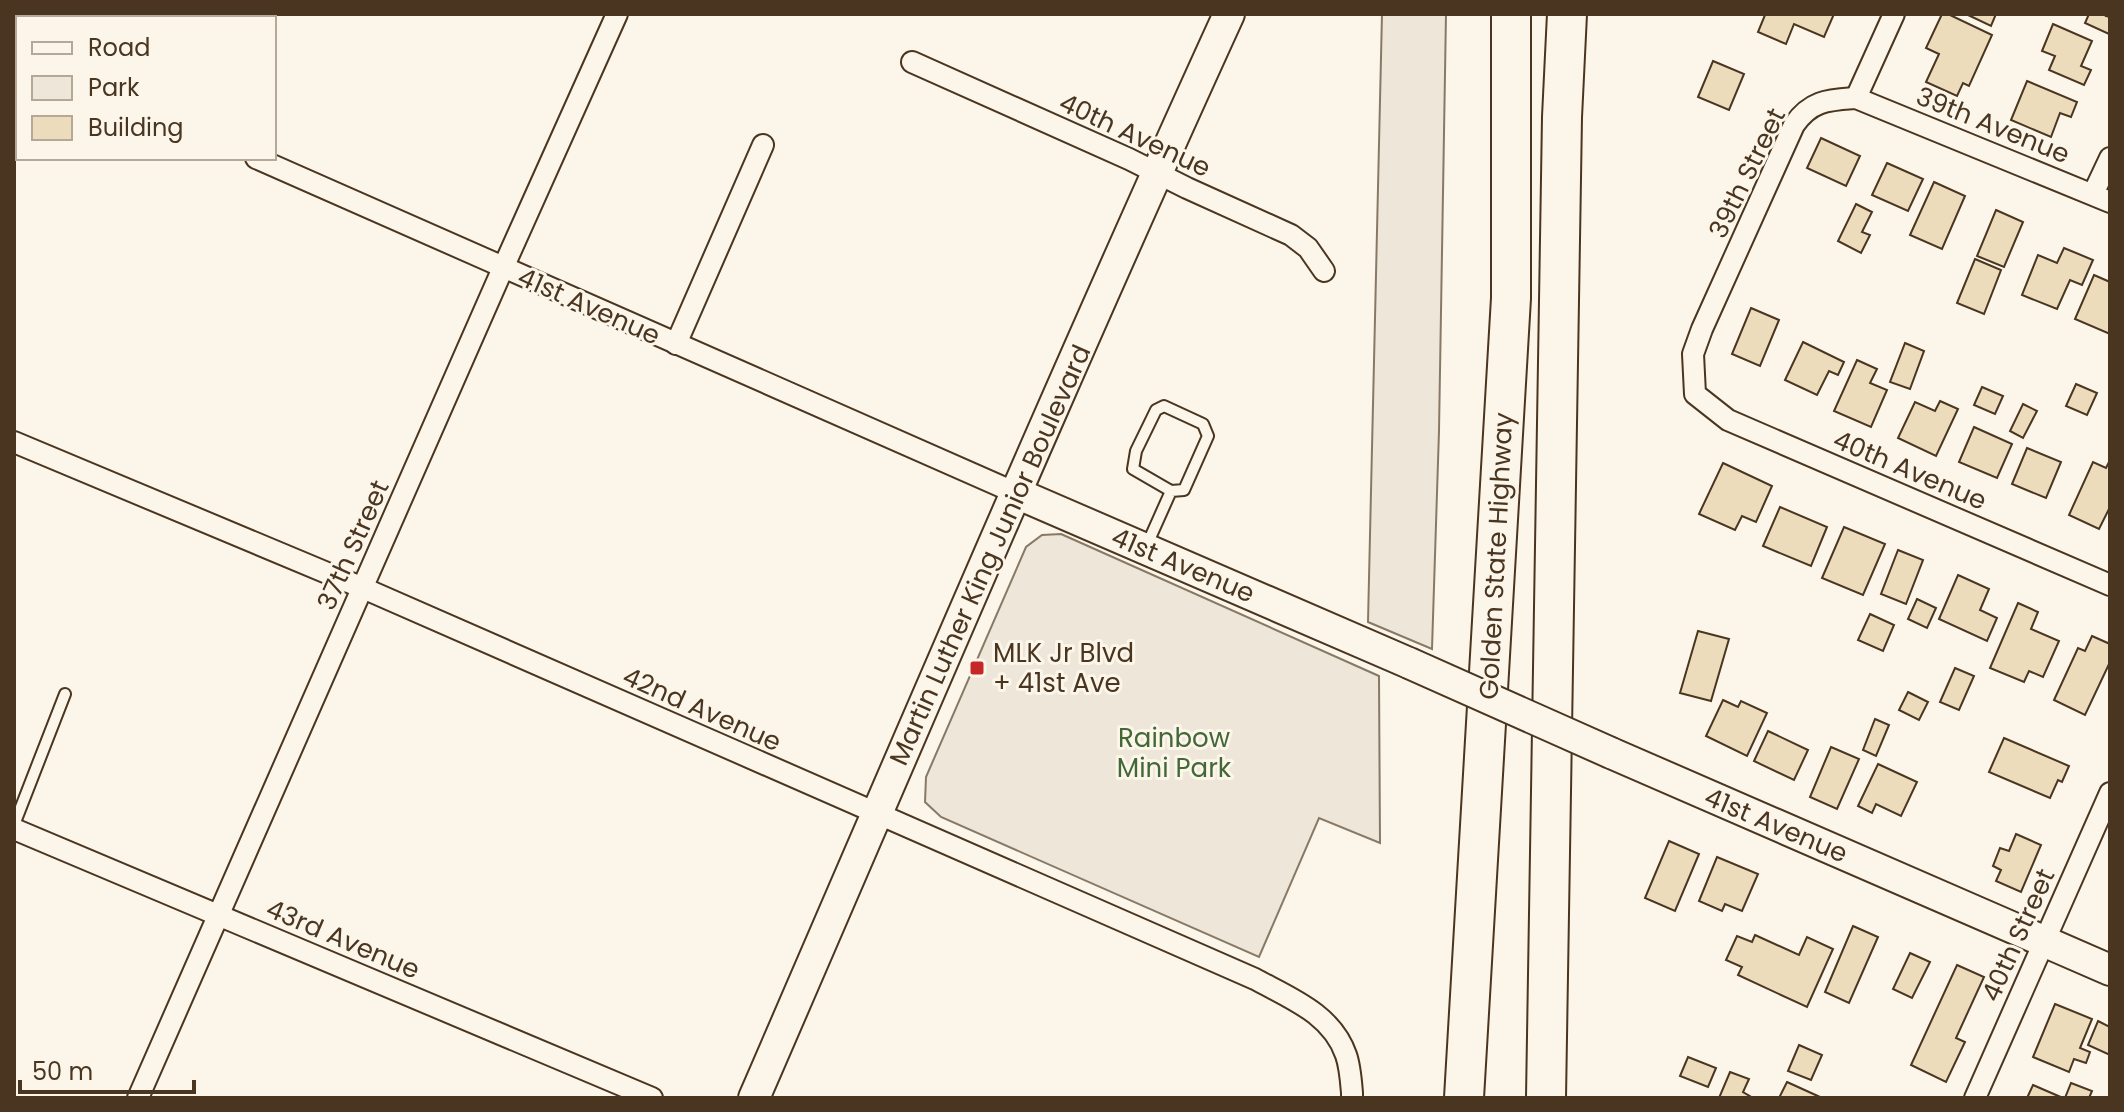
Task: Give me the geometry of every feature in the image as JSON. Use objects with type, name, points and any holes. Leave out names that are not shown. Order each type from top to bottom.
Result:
[{"type":"highway","name":"Golden State Highway","points":[[1464,1098],[1511,298],[1511,14]]},
{"type":"highway","name":"Golden State Highway","points":[[1546,1098],[1562,117],[1567,14]]},
{"type":"highway","points":[[1562,117],[1592,14]]},
{"type":"street","name":"37th Street","points":[[138,1098],[617,14]]},
{"type":"street","name":"Martin Luther King Junior Boulevard","points":[[754,1098],[1016,493],[1229,14]]},
{"type":"street","points":[[1856,98],[1894,14]]},
{"type":"street","name":"40th Avenue","points":[[912,62],[1291,235],[1308,248],[1324,271]]},
{"type":"street","name":"39th Avenue","points":[[1856,98],[2102,198]]},
{"type":"street","name":"39th Street","points":[[1695,394],[1693,354],[1702,329],[1794,125],[1807,109],[1816,104],[1833,99],[1856,98]]},
{"type":"street","points":[[676,344],[763,145]]},
{"type":"street","points":[[2102,198],[2110,158]]},
{"type":"street","name":"41st Avenue","points":[[260,160],[2110,970]]},
{"type":"street","name":"40th Avenue","points":[[1695,394],[1728,420],[2110,585]]},
{"type":"street","name":"42nd Avenue","points":[[14,442],[363,588],[1255,979],[1302,1004],[1331,1026],[1346,1055],[1352,1098]]},
{"type":"street","name":"40th Street","points":[[1975,1098],[2110,793]]},
{"type":"street","name":"43rd Avenue","points":[[14,827],[652,1098]]},
{"type":"lane","points":[[1164,406],[1203,424],[1208,436],[1184,490],[1171,491],[1133,469],[1136,451],[1156,410],[1164,406]]},
{"type":"lane","points":[[1145,548],[1171,491]]},
{"type":"lane","points":[[14,827],[65,694]]},
{"type":"green space","points":[[1382,14],[1446,14],[1432,649],[1368,622]]},
{"type":"green space","name":"Rainbow Mini Park","points":[[1061,534],[1379,676],[1380,843],[1319,818],[1259,957],[941,817],[925,802],[926,777],[1026,547],[1042,535]]},
{"type":"building","points":[[1762,14],[1834,14],[1824,37],[1794,24],[1786,44],[1758,32],[1765,15]]},
{"type":"building","points":[[1942,14],[1992,35],[1969,86],[1963,83],[1957,96],[1926,82],[1939,54],[1926,48]]},
{"type":"building","points":[[1966,14],[1996,14],[1991,26]]},
{"type":"building","points":[[2089,14],[2107,14],[2110,17],[2109,34],[2085,23]]},
{"type":"building","points":[[2053,24],[2092,41],[2081,66],[2091,70],[2084,85],[2049,70],[2055,56],[2042,51]]},
{"type":"building","points":[[1713,61],[1744,74],[1729,110],[1698,97]]},
{"type":"building","points":[[2027,81],[2077,102],[2071,117],[2060,113],[2051,137],[2011,120]]},
{"type":"building","points":[[1821,138],[1860,156],[1846,186],[1807,168]]},
{"type":"building","points":[[1887,163],[1923,179],[1908,211],[1872,195]]},
{"type":"building","points":[[1934,182],[1965,196],[1942,249],[1910,235]]},
{"type":"building","points":[[1856,204],[1872,212],[1862,232],[1870,235],[1861,253],[1838,241]]},
{"type":"building","points":[[1996,210],[2023,222],[2004,267],[1977,256]]},
{"type":"building","points":[[2064,248],[2093,260],[2082,285],[2070,280],[2057,309],[2022,295],[2038,255],[2057,263]]},
{"type":"building","points":[[1975,259],[2001,270],[1984,314],[1957,303]]},
{"type":"building","points":[[2094,275],[2110,282],[2110,334],[2075,319]]},
{"type":"building","points":[[1751,308],[1779,320],[1760,366],[1732,354]]},
{"type":"building","points":[[1803,342],[1844,362],[1838,375],[1829,371],[1817,395],[1785,380]]},
{"type":"building","points":[[1905,343],[1924,351],[1910,389],[1890,382]]},
{"type":"building","points":[[1857,360],[1877,369],[1870,383],[1887,390],[1871,427],[1834,411]]},
{"type":"building","points":[[2076,384],[2097,393],[2087,415],[2066,406]]},
{"type":"building","points":[[1982,387],[2003,396],[1995,414],[1974,405]]},
{"type":"building","points":[[1940,401],[1958,409],[1936,456],[1898,438],[1915,402],[1935,411]]},
{"type":"building","points":[[2023,404],[2037,411],[2023,438],[2010,431]]},
{"type":"building","points":[[1974,427],[2012,444],[1997,478],[1959,462]]},
{"type":"building","points":[[2027,448],[2061,462],[2046,498],[2012,484]]},
{"type":"building","points":[[2110,460],[2110,507],[2099,529],[2069,515],[2093,462],[2106,468]]},
{"type":"building","points":[[1723,463],[1772,486],[1756,522],[1742,516],[1735,530],[1699,514]]},
{"type":"building","points":[[1780,507],[1827,527],[1811,566],[1763,546]]},
{"type":"building","points":[[1844,527],[1885,544],[1863,595],[1822,578]]},
{"type":"building","points":[[1898,550],[1923,560],[1906,604],[1881,594]]},
{"type":"building","points":[[1958,575],[1989,589],[1980,610],[1997,618],[1987,641],[1939,619]]},
{"type":"building","points":[[1917,599],[1936,608],[1927,628],[1908,619]]},
{"type":"building","points":[[2018,603],[2038,612],[2031,629],[2059,641],[2043,677],[2029,671],[2024,682],[1990,668]]},
{"type":"building","points":[[1870,614],[1894,625],[1883,651],[1858,640]]},
{"type":"building","points":[[1698,631],[1729,639],[1711,701],[1680,693]]},
{"type":"building","points":[[2092,636],[2110,644],[2110,662],[2085,715],[2054,700],[2078,648],[2085,651]]},
{"type":"building","points":[[1955,668],[1974,676],[1959,710],[1940,702]]},
{"type":"building","points":[[1908,692],[1928,702],[1919,720],[1899,710]]},
{"type":"building","points":[[1723,700],[1738,707],[1741,701],[1767,713],[1747,756],[1706,736]]},
{"type":"building","points":[[1875,719],[1889,725],[1876,756],[1863,750]]},
{"type":"building","points":[[1768,731],[1808,750],[1794,780],[1754,761]]},
{"type":"building","points":[[2004,738],[2069,766],[2050,798],[1989,772]]},
{"type":"building","points":[[1831,747],[1859,759],[1837,809],[1810,797]]},
{"type":"building","points":[[1878,764],[1917,782],[1901,816],[1876,804],[1872,813],[1858,806]]},
{"type":"building","points":[[2016,834],[2041,845],[2021,892],[1996,881],[2001,870],[1993,866],[2000,848],[2009,851]]},
{"type":"building","points":[[1669,841],[1699,854],[1675,911],[1645,898]]},
{"type":"building","points":[[1717,857],[1758,874],[1742,911],[1725,904],[1722,911],[1699,901]]},
{"type":"building","points":[[1853,926],[1878,937],[1849,1003],[1825,992]]},
{"type":"building","points":[[1755,935],[1799,955],[1807,937],[1833,949],[1807,1007],[1738,975],[1742,967],[1726,960],[1737,936],[1752,942]]},
{"type":"building","points":[[1910,953],[1930,962],[1912,998],[1893,989]]},
{"type":"building","points":[[1957,965],[1984,977],[1956,1038],[1965,1042],[1946,1082],[1911,1065]]},
{"type":"building","points":[[2055,1004],[2092,1019],[2080,1048],[2090,1052],[2086,1063],[2074,1059],[2069,1072],[2033,1057]]},
{"type":"building","points":[[2098,1021],[2110,1027],[2110,1055],[2088,1045]]},
{"type":"building","points":[[1799,1045],[1822,1055],[1811,1080],[1788,1071]]},
{"type":"building","points":[[1688,1057],[1716,1068],[1708,1087],[1680,1076]]},
{"type":"building","points":[[1730,1072],[1749,1079],[1743,1092],[1753,1098],[1719,1098]]},
{"type":"building","points":[[1787,1082],[1820,1097],[1820,1098],[1779,1098]]},
{"type":"building","points":[[2071,1083],[2092,1091],[2089,1098],[2065,1098]]},
{"type":"building","points":[[2033,1085],[2063,1098],[2027,1098]]},
{"type":"place","name":"MLK Jr Blvd + 41st Ave","points":[[977,668]]}]
